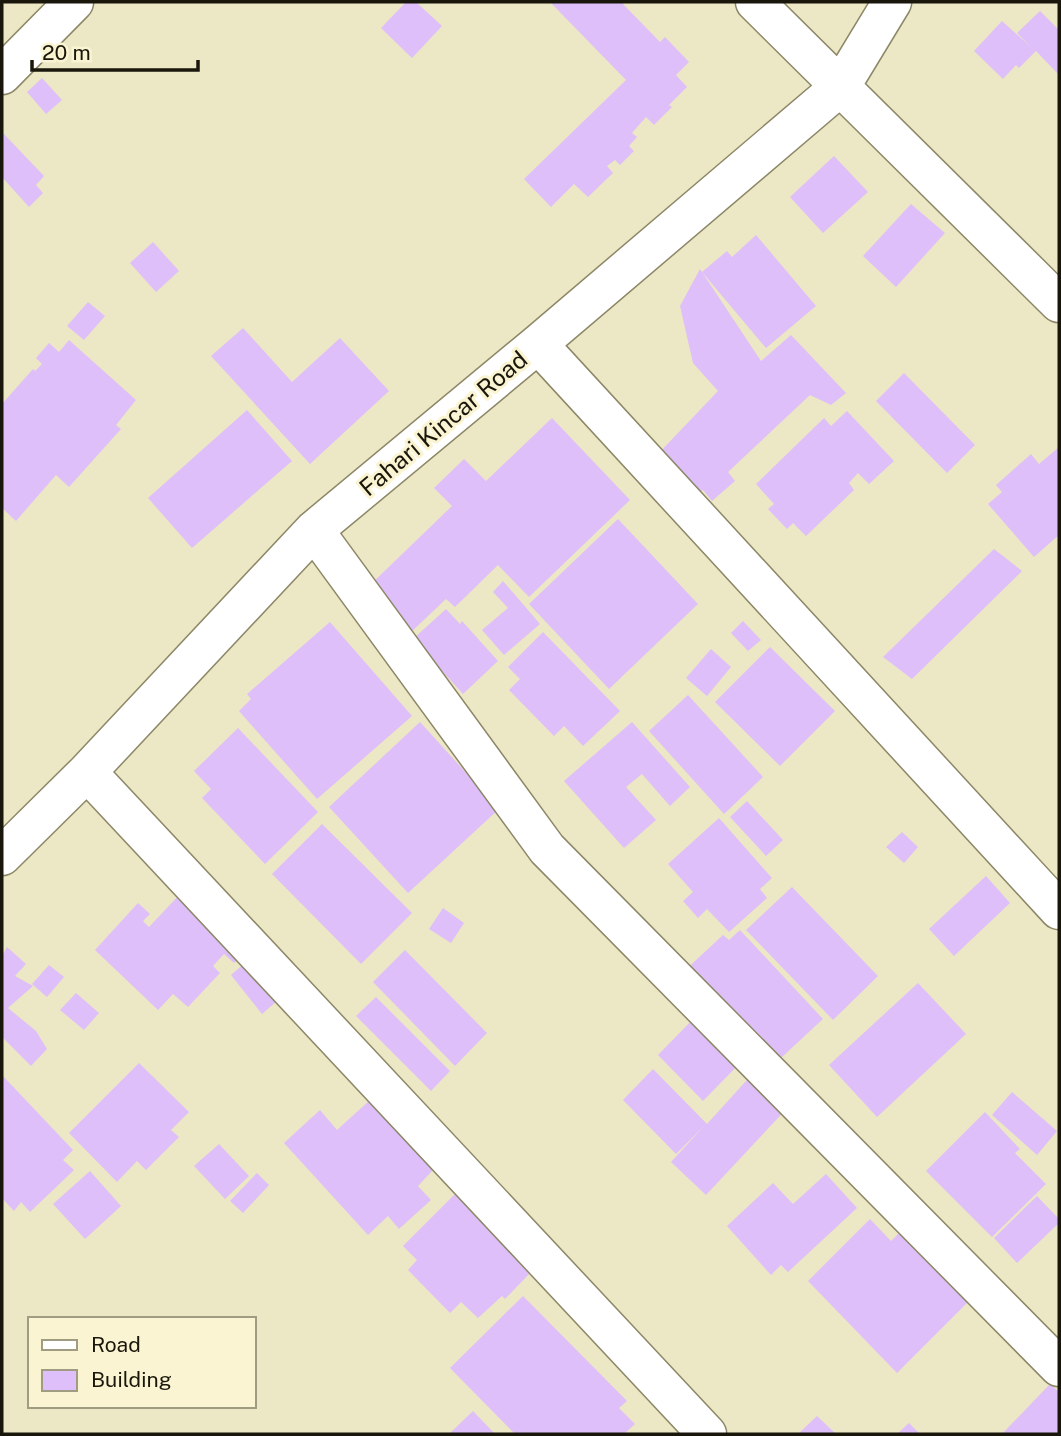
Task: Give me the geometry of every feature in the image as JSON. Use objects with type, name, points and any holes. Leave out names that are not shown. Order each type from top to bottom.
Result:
[{"type":"street","points":[[2,75],[74,2]]},
{"type":"street","points":[[755,2],[1059,303]]},
{"type":"street","name":"Fahari Kincar Road","points":[[2,856],[87,772],[314,530],[841,86],[892,2]]},
{"type":"street","points":[[538,344],[1059,910]]},
{"type":"street","points":[[314,530],[547,849],[1059,1367]]},
{"type":"street","points":[[87,772],[707,1434]]},
{"type":"building","points":[[406,2],[416,2],[442,26],[412,58],[381,28]]},
{"type":"building","points":[[550,2],[625,2],[623,4],[660,42],[665,37],[689,62],[676,75],[687,87],[654,125],[646,117],[632,133],[637,137],[629,146],[634,151],[620,165],[615,160],[607,166],[613,173],[588,197],[574,184],[551,207],[524,179],[626,80]]},
{"type":"building","points":[[1040,11],[1059,30],[1059,75],[1036,51],[1019,68],[1016,65],[1003,79],[974,51],[1002,21],[1032,48],[1017,33]]},
{"type":"building","points":[[42,78],[62,100],[46,114],[27,92]]},
{"type":"building","points":[[2,132],[44,176],[36,185],[43,193],[29,207],[2,177]]},
{"type":"building","points":[[834,156],[868,192],[823,233],[790,197]]},
{"type":"building","points":[[911,204],[945,233],[896,287],[863,256]]},
{"type":"building","points":[[756,235],[816,306],[766,348],[702,272],[727,251],[732,257]]},
{"type":"building","points":[[153,242],[179,271],[156,292],[130,263]]},
{"type":"building","points":[[700,269],[761,361],[791,335],[846,393],[831,405],[810,395],[728,472],[735,481],[712,501],[703,490],[696,494],[657,455],[718,391],[693,363],[680,306]]},
{"type":"building","points":[[88,302],[105,316],[84,340],[67,326]]},
{"type":"building","points":[[243,328],[292,382],[340,338],[389,391],[310,464],[211,356]]},
{"type":"building","points":[[69,340],[136,400],[116,425],[121,429],[69,487],[56,475],[16,521],[2,508],[2,404],[33,369],[35,371],[42,364],[36,358],[49,343],[59,352]]},
{"type":"building","points":[[904,373],[975,445],[947,473],[876,401]]},
{"type":"building","points":[[247,410],[292,461],[192,548],[148,498]]},
{"type":"building","points":[[847,411],[894,461],[869,484],[858,473],[849,483],[854,490],[806,536],[793,523],[787,529],[768,509],[774,504],[756,484],[824,418],[831,426]]},
{"type":"building","points":[[552,418],[630,500],[529,597],[498,565],[455,607],[446,599],[409,634],[366,589],[452,506],[434,488],[464,459],[486,481]]},
{"type":"building","points":[[1059,447],[1059,535],[1034,557],[988,504],[1002,492],[996,485],[1031,454],[1039,464]]},
{"type":"building","points":[[618,519],[698,604],[609,689],[529,604]]},
{"type":"building","points":[[994,549],[1022,571],[912,679],[883,657]]},
{"type":"building","points":[[503,581],[540,624],[504,655],[482,630],[508,608],[493,592]]},
{"type":"building","points":[[446,609],[460,624],[462,621],[498,661],[463,694],[413,639]]},
{"type":"building","points":[[743,621],[761,640],[748,651],[731,633]]},
{"type":"building","points":[[330,622],[412,716],[317,799],[239,711],[251,699],[247,694]]},
{"type":"building","points":[[543,632],[620,711],[583,746],[564,726],[554,736],[509,690],[520,679],[508,667]]},
{"type":"building","points":[[770,647],[835,711],[780,766],[715,702]]},
{"type":"building","points":[[711,649],[731,667],[707,696],[686,678]]},
{"type":"building","points":[[688,695],[763,777],[724,814],[649,731]]},
{"type":"building","points":[[420,722],[499,809],[408,893],[329,807]]},
{"type":"building","points":[[632,722],[690,787],[670,806],[642,774],[626,787],[656,820],[624,848],[564,781]]},
{"type":"building","points":[[238,728],[318,812],[265,864],[202,798],[211,789],[194,771]]},
{"type":"building","points":[[747,801],[783,840],[766,856],[730,817]]},
{"type":"building","points":[[719,818],[772,878],[760,889],[767,898],[729,932],[707,909],[698,918],[683,901],[693,892],[668,864]]},
{"type":"building","points":[[322,824],[412,913],[361,964],[272,874]]},
{"type":"building","points":[[902,832],[918,847],[904,863],[886,847]]},
{"type":"building","points":[[986,876],[1010,903],[954,956],[929,929]]},
{"type":"building","points":[[792,887],[878,976],[833,1020],[746,930]]},
{"type":"building","points":[[181,893],[244,952],[234,963],[224,954],[213,966],[220,973],[188,1007],[173,994],[158,1010],[95,950],[138,903],[150,914],[143,921],[149,927]]},
{"type":"building","points":[[443,908],[464,923],[451,943],[429,929]]},
{"type":"building","points":[[740,930],[823,1019],[768,1070],[680,975],[723,935],[729,940]]},
{"type":"building","points":[[7,947],[26,964],[15,976],[33,986],[8,1008],[36,1031],[47,1049],[31,1066],[2,1037],[2,956]]},
{"type":"building","points":[[405,950],[487,1033],[455,1066],[373,982]]},
{"type":"building","points":[[252,957],[284,995],[262,1014],[231,975]]},
{"type":"building","points":[[49,965],[64,977],[47,997],[32,984]]},
{"type":"building","points":[[918,983],[966,1034],[877,1117],[829,1065]]},
{"type":"building","points":[[76,993],[99,1013],[84,1030],[60,1010]]},
{"type":"building","points":[[376,997],[450,1071],[431,1091],[356,1016]]},
{"type":"building","points":[[700,1012],[745,1058],[703,1101],[658,1055]]},
{"type":"building","points":[[139,1063],[189,1112],[171,1130],[179,1137],[146,1170],[137,1161],[117,1182],[69,1133]]},
{"type":"building","points":[[653,1069],[707,1124],[756,1070],[792,1103],[706,1195],[671,1162],[704,1126],[676,1154],[623,1100]]},
{"type":"building","points":[[2,1075],[73,1150],[63,1160],[74,1170],[30,1212],[21,1202],[14,1211],[2,1198]]},
{"type":"building","points":[[1012,1092],[1057,1131],[1037,1155],[992,1115]]},
{"type":"building","points":[[370,1100],[433,1170],[418,1186],[431,1200],[399,1229],[388,1216],[368,1235],[284,1143],[320,1110],[337,1130]]},
{"type":"building","points":[[985,1112],[1020,1149],[1015,1153],[1046,1184],[992,1237],[926,1171]]},
{"type":"building","points":[[219,1144],[249,1176],[225,1199],[194,1166]]},
{"type":"building","points":[[90,1171],[121,1206],[85,1239],[53,1204]]},
{"type":"building","points":[[257,1173],[269,1185],[243,1213],[230,1201]]},
{"type":"building","points":[[826,1174],[857,1208],[788,1272],[781,1265],[771,1275],[727,1226],[773,1183],[793,1204]]},
{"type":"building","points":[[455,1194],[479,1220],[488,1211],[536,1259],[525,1269],[530,1273],[505,1299],[502,1296],[478,1318],[461,1302],[450,1313],[408,1270],[417,1260],[403,1246]]},
{"type":"building","points":[[1037,1196],[1059,1219],[1059,1223],[1017,1263],[994,1238]]},
{"type":"building","points":[[870,1219],[891,1241],[905,1227],[973,1297],[897,1373],[808,1281]]},
{"type":"building","points":[[523,1296],[627,1401],[619,1408],[635,1424],[624,1434],[515,1434],[450,1368]]},
{"type":"building","points":[[1050,1384],[1059,1392],[1059,1434],[1002,1434]]},
{"type":"building","points":[[473,1411],[495,1434],[449,1434]]},
{"type":"building","points":[[817,1416],[836,1434],[798,1434]]},
{"type":"building","points":[[909,1423],[920,1434],[897,1434]]}]
